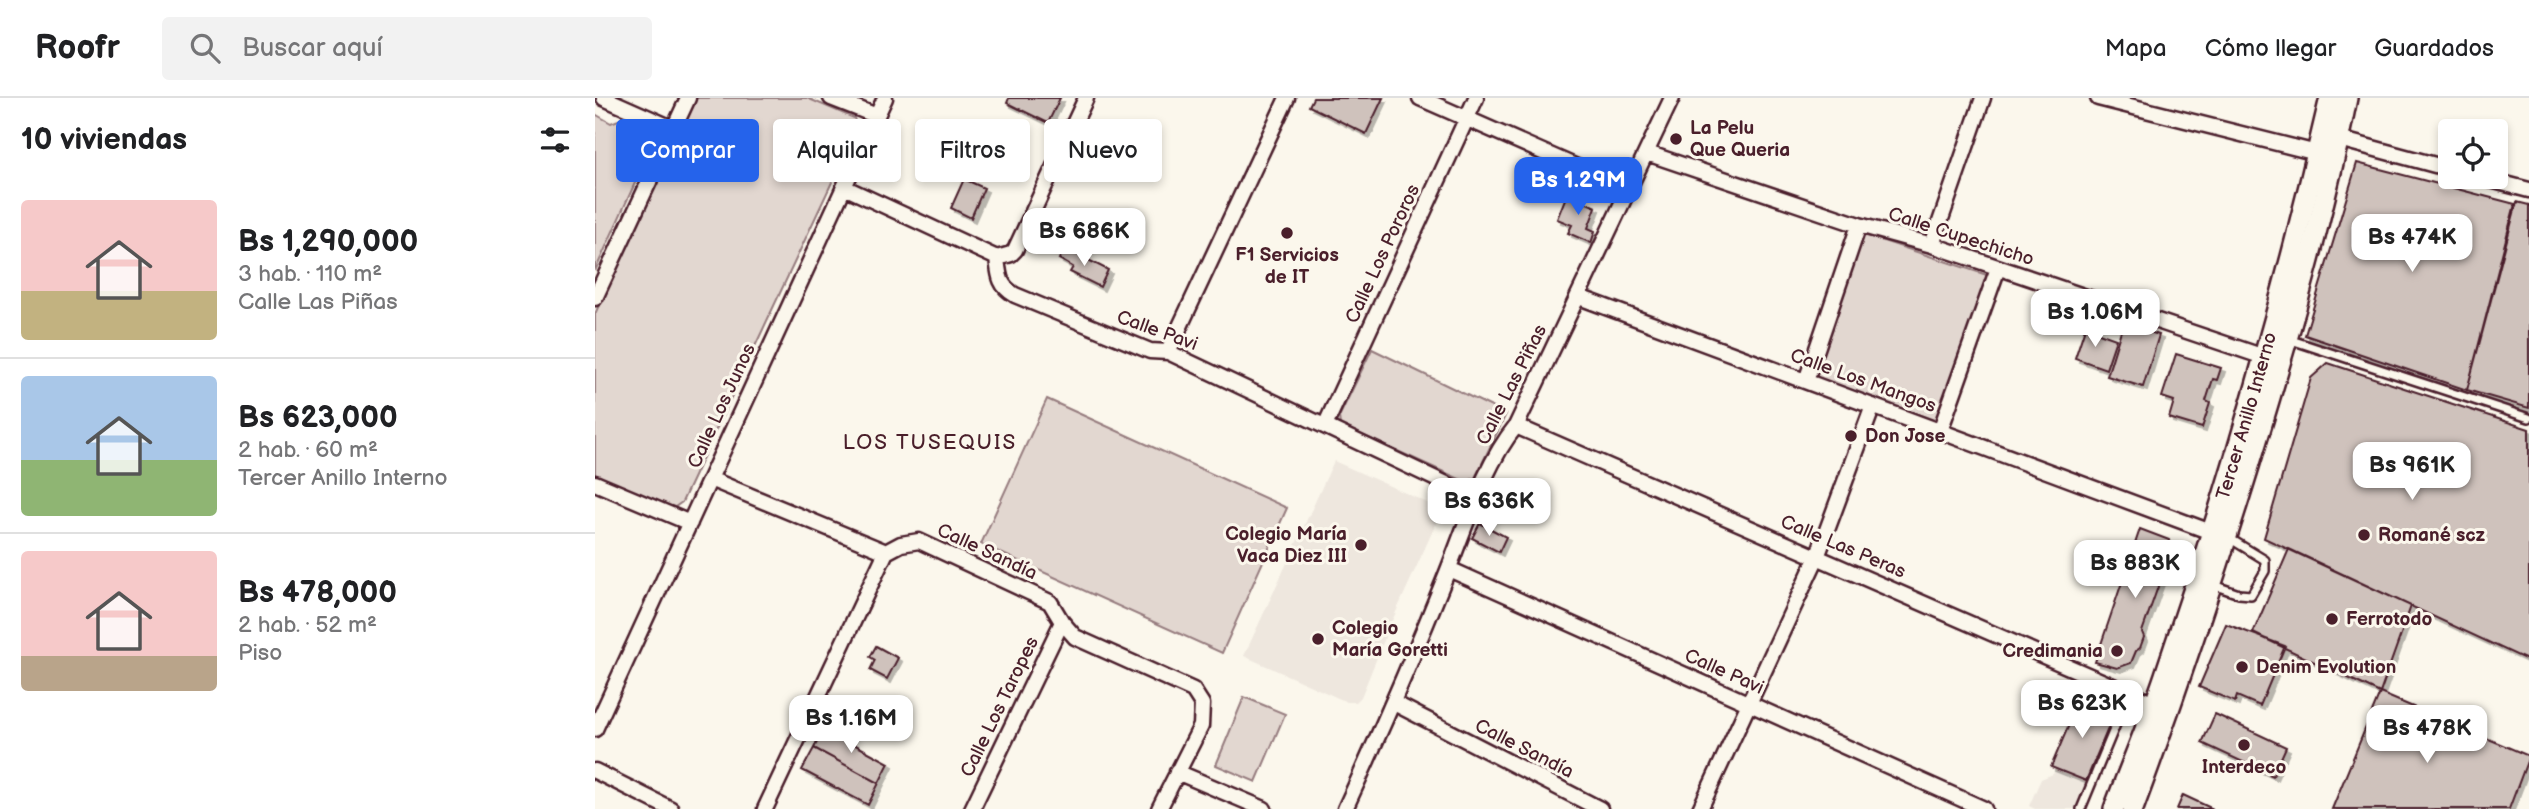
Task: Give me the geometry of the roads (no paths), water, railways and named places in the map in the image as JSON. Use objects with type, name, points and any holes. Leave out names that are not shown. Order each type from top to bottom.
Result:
[{"type":"main road","name":"Tercer Anillo Interno","points":[[2133,809],[2212,584],[2219,535],[2330,98]]},
{"type":"main road","name":"Tercer Anillo Interno","points":[[2114,809],[2219,535],[2287,338],[2339,139],[2347,98]]},
{"type":"street","points":[[604,98],[651,119]]},
{"type":"street","points":[[679,119],[688,98]]},
{"type":"street","points":[[831,98],[877,116]]},
{"type":"street","name":"Calle Los Junos","points":[[595,729],[885,98]]},
{"type":"street","points":[[844,187],[997,258],[1011,254],[1086,98]]},
{"type":"street","points":[[1168,352],[1287,98]]},
{"type":"street","points":[[1420,98],[1629,190]]},
{"type":"street","name":"Calle Los Pororos","points":[[1325,426],[1476,98]]},
{"type":"street","name":"Calle Las Piñas","points":[[1345,809],[1394,703],[1476,498],[1506,438],[1516,426],[1672,98]]},
{"type":"street","points":[[1932,246],[1983,98]]},
{"type":"street","points":[[2098,98],[2318,153]]},
{"type":"street","points":[[2339,139],[2438,166]]},
{"type":"street","name":"Calle Cupechicho","points":[[1647,153],[2264,357]]},
{"type":"street","points":[[595,298],[649,182]]},
{"type":"street","points":[[2508,185],[2529,190]]},
{"type":"street","points":[[1806,381],[1859,225]]},
{"type":"street","name":"Calle Pavi","points":[[997,258],[1000,281],[1014,295],[1150,351],[1168,352],[1476,498]]},
{"type":"street","points":[[1940,430],[1998,268]]},
{"type":"street","name":"Calle Los Mangos","points":[[1579,297],[2219,535]]},
{"type":"street","points":[[1700,809],[1751,705],[1817,557],[1873,406]]},
{"type":"street","name":"Calle Las Peras","points":[[1516,426],[2154,704]]},
{"type":"street","points":[[710,480],[886,552],[765,809]]},
{"type":"street","points":[[595,483],[690,523]]},
{"type":"street","name":"Calle Sandía","points":[[886,552],[901,544],[919,541],[1050,602],[1075,637],[1193,690],[1202,704],[1201,726],[1177,772]]},
{"type":"street","name":"Calle Pavi","points":[[1448,569],[1984,809]]},
{"type":"street","name":"Calle Los Taropes","points":[[972,809],[1062,622]]},
{"type":"street","name":"Calle Sandía","points":[[1394,703],[1599,809]]},
{"type":"street","points":[[595,771],[671,809]]},
{"type":"street","points":[[1159,809],[1177,772],[1264,809]]},
{"type":"lane","points":[[2287,338],[2529,418]]},
{"type":"lane","points":[[2212,584],[2239,594],[2251,595],[2265,571],[2265,560],[2219,535]]},
{"type":"lane","points":[[2081,809],[2129,693]]},
{"type":"place","name":"La Pelu Que Queria","points":[[1676,139]]},
{"type":"place","name":"F1 Servicios de IT","points":[[1287,233]]},
{"type":"place","name":"Don Jose","points":[[1851,436]]},
{"type":"place","name":"Romané scz","points":[[2364,535]]},
{"type":"place","name":"Colegio María Vaca Diez III","points":[[1361,545]]},
{"type":"place","name":"Ferrotodo","points":[[2332,619]]},
{"type":"place","name":"Colegio María Goretti","points":[[1318,639]]},
{"type":"place","name":"Credimania","points":[[2117,651]]},
{"type":"place","name":"Denim Evolution","points":[[2242,667]]},
{"type":"place","name":"Interdeco","points":[[2244,745]]},
{"type":"district","name":"LOS TUSEQUIS","points":[[930,442]]}]
